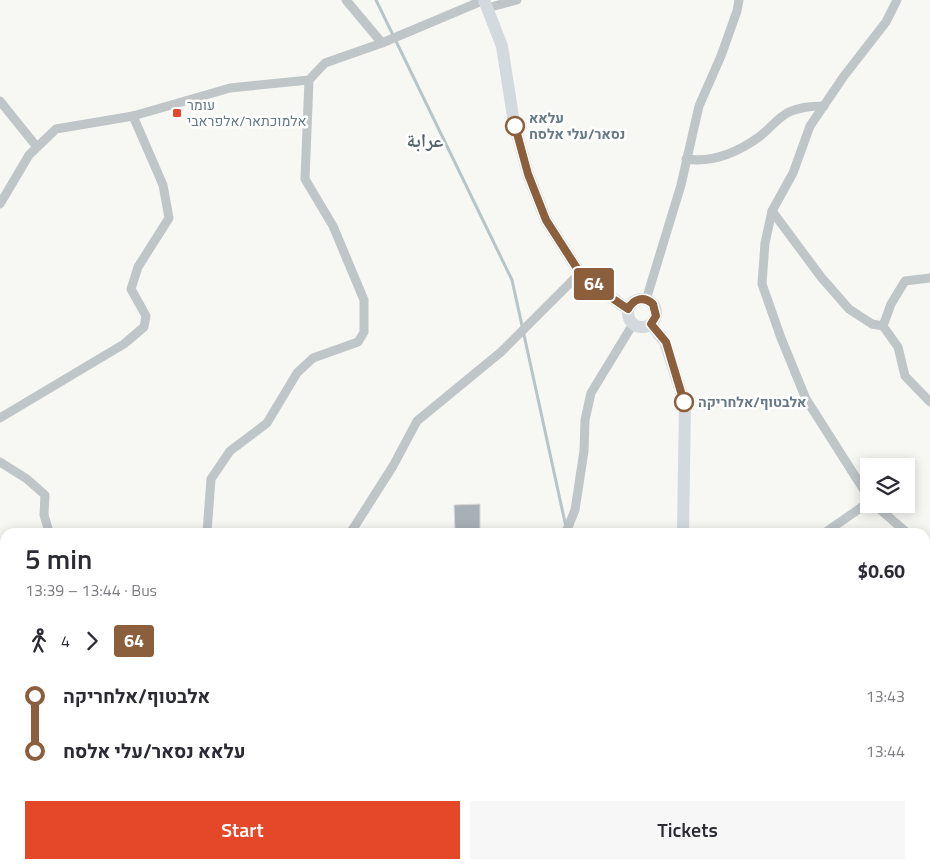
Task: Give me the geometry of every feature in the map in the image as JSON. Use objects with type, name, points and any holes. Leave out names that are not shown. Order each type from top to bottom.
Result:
[{"type":"main road","points":[[485,3],[502,46],[514,123],[528,174],[546,220],[580,273],[600,290],[628,309]]},
{"type":"main road","points":[[637,300],[646,300],[653,304],[656,312],[654,321],[644,327],[632,324],[628,317],[628,309],[637,300]]},
{"type":"main road","points":[[651,324],[666,342],[685,404],[683,528]]},
{"type":"street","points":[[346,0],[382,43]]},
{"type":"street","points":[[207,528],[211,479],[230,451],[267,423],[297,373],[313,358],[358,342],[364,332],[364,300],[333,226],[305,179],[309,80],[325,63],[485,3],[517,0]]},
{"type":"street","points":[[646,300],[673,212],[699,106],[721,56],[739,0]]},
{"type":"street","points":[[860,484],[806,399],[781,338],[762,284],[765,242],[772,211],[793,173],[810,126],[844,76],[886,22],[897,0]]},
{"type":"street","points":[[0,204],[29,155],[56,129],[133,116],[230,88],[309,80]]},
{"type":"street","points":[[0,101],[37,147]]},
{"type":"street","points":[[686,159],[707,160],[726,154],[761,136],[776,120],[790,111],[824,106]]},
{"type":"street","points":[[0,418],[124,344],[144,327],[146,316],[131,289],[138,267],[169,218],[163,185],[133,116]]},
{"type":"street","points":[[772,211],[821,277],[849,309],[872,324],[883,326],[898,347],[905,376],[930,402]]},
{"type":"street","points":[[354,528],[393,466],[416,420],[500,352],[580,273]]},
{"type":"street","points":[[883,326],[891,304],[905,281],[930,278]]},
{"type":"street","points":[[568,528],[575,510],[584,451],[585,420],[591,393],[632,324]]},
{"type":"street","points":[[0,462],[27,479],[45,495],[44,516],[48,528]]},
{"type":"street","points":[[830,528],[860,508]]},
{"type":"street","points":[[884,513],[901,528]]},
{"type":"building","points":[[480,504],[480,528],[455,528],[454,505]]},
{"type":"waterway","points":[[376,0],[512,280],[566,527]]},
{"type":"bus line","name":"64","points":[[515,126],[536,198],[546,220],[580,273],[600,290],[628,309],[633,302],[642,299],[653,304],[656,316],[651,324],[666,342],[684,402]]},
{"type":"place","name":"עומר אלמוכתאר/אלפראבי","points":[[177,113]]},
{"type":"place","name":"עלאא נסאר/עלי אלסח","points":[[515,126]]},
{"type":"place","name":"אלבטוף/אלחריקה","points":[[684,402]]},
{"type":"district","name":"عرابة","points":[[425,140]]}]
